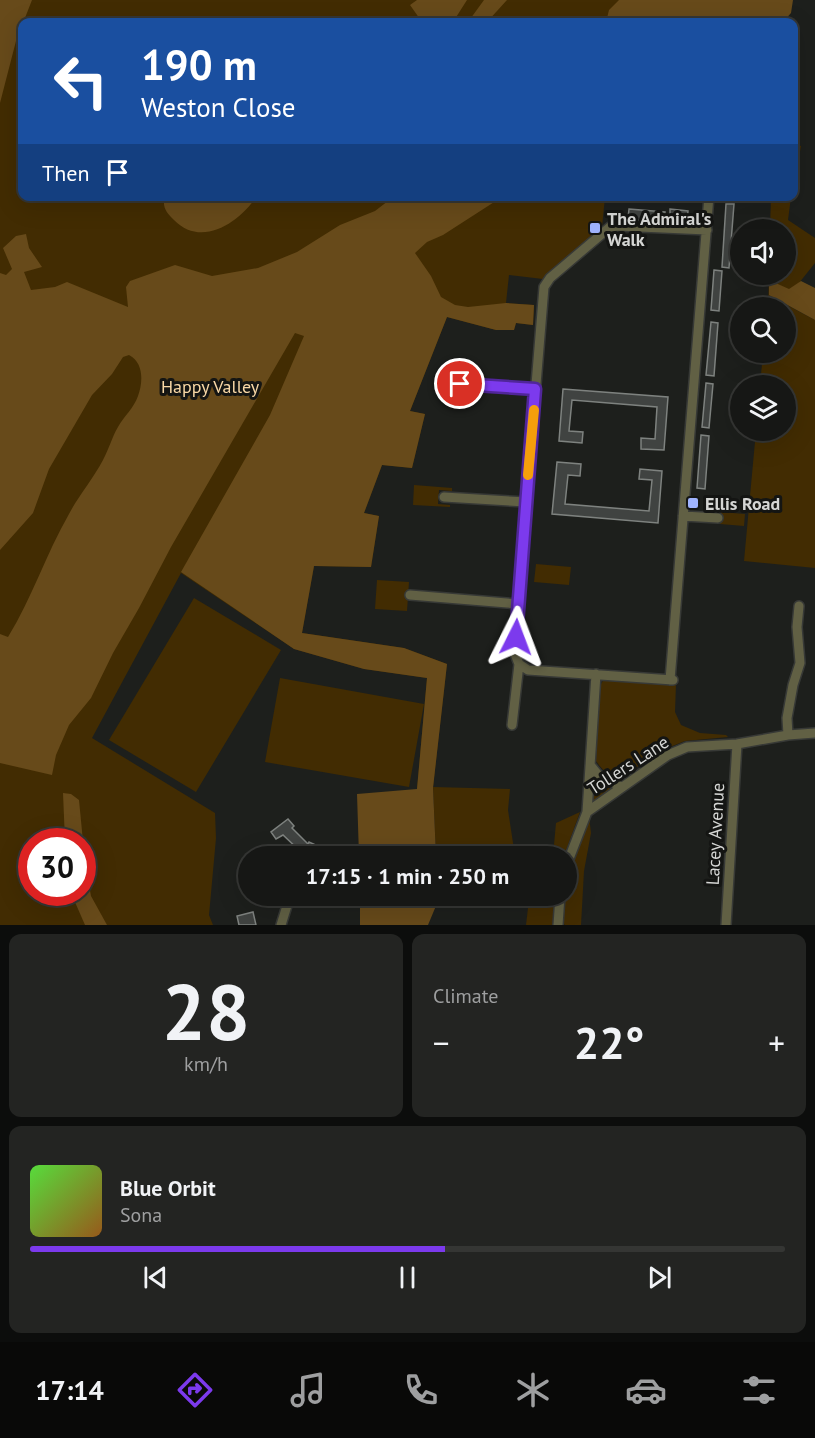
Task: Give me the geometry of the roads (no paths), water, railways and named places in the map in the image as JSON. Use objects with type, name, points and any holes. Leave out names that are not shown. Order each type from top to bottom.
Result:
[{"type":"street","points":[[519,664],[528,670],[672,680],[709,201]]},
{"type":"street","points":[[512,724],[519,664],[515,654],[518,603],[544,287],[550,278],[610,227],[707,230]]},
{"type":"street","points":[[460,384],[535,389]]},
{"type":"street","points":[[444,497],[526,502]]},
{"type":"street","points":[[683,516],[718,518]]},
{"type":"street","points":[[410,595],[518,603]]},
{"type":"street","points":[[788,735],[787,718],[800,663],[797,627],[799,606]]},
{"type":"street","points":[[587,812],[596,674]]},
{"type":"street","name":"Tollers Lane","points":[[574,846],[587,812],[668,755],[685,748],[737,744],[815,733]]},
{"type":"street","name":"Lacey Avenue","points":[[726,925],[737,744]]},
{"type":"street","points":[[591,766],[600,777],[622,788]]},
{"type":"street","points":[[281,925],[287,906]]},
{"type":"street","points":[[558,925],[559,906]]},
{"type":"place","name":"The Admiral's Walk","points":[[595,228]]},
{"type":"place","name":"Ellis Road","points":[[693,503]]},
{"type":"park label","name":"Happy Valley","points":[[210,386]]}]
